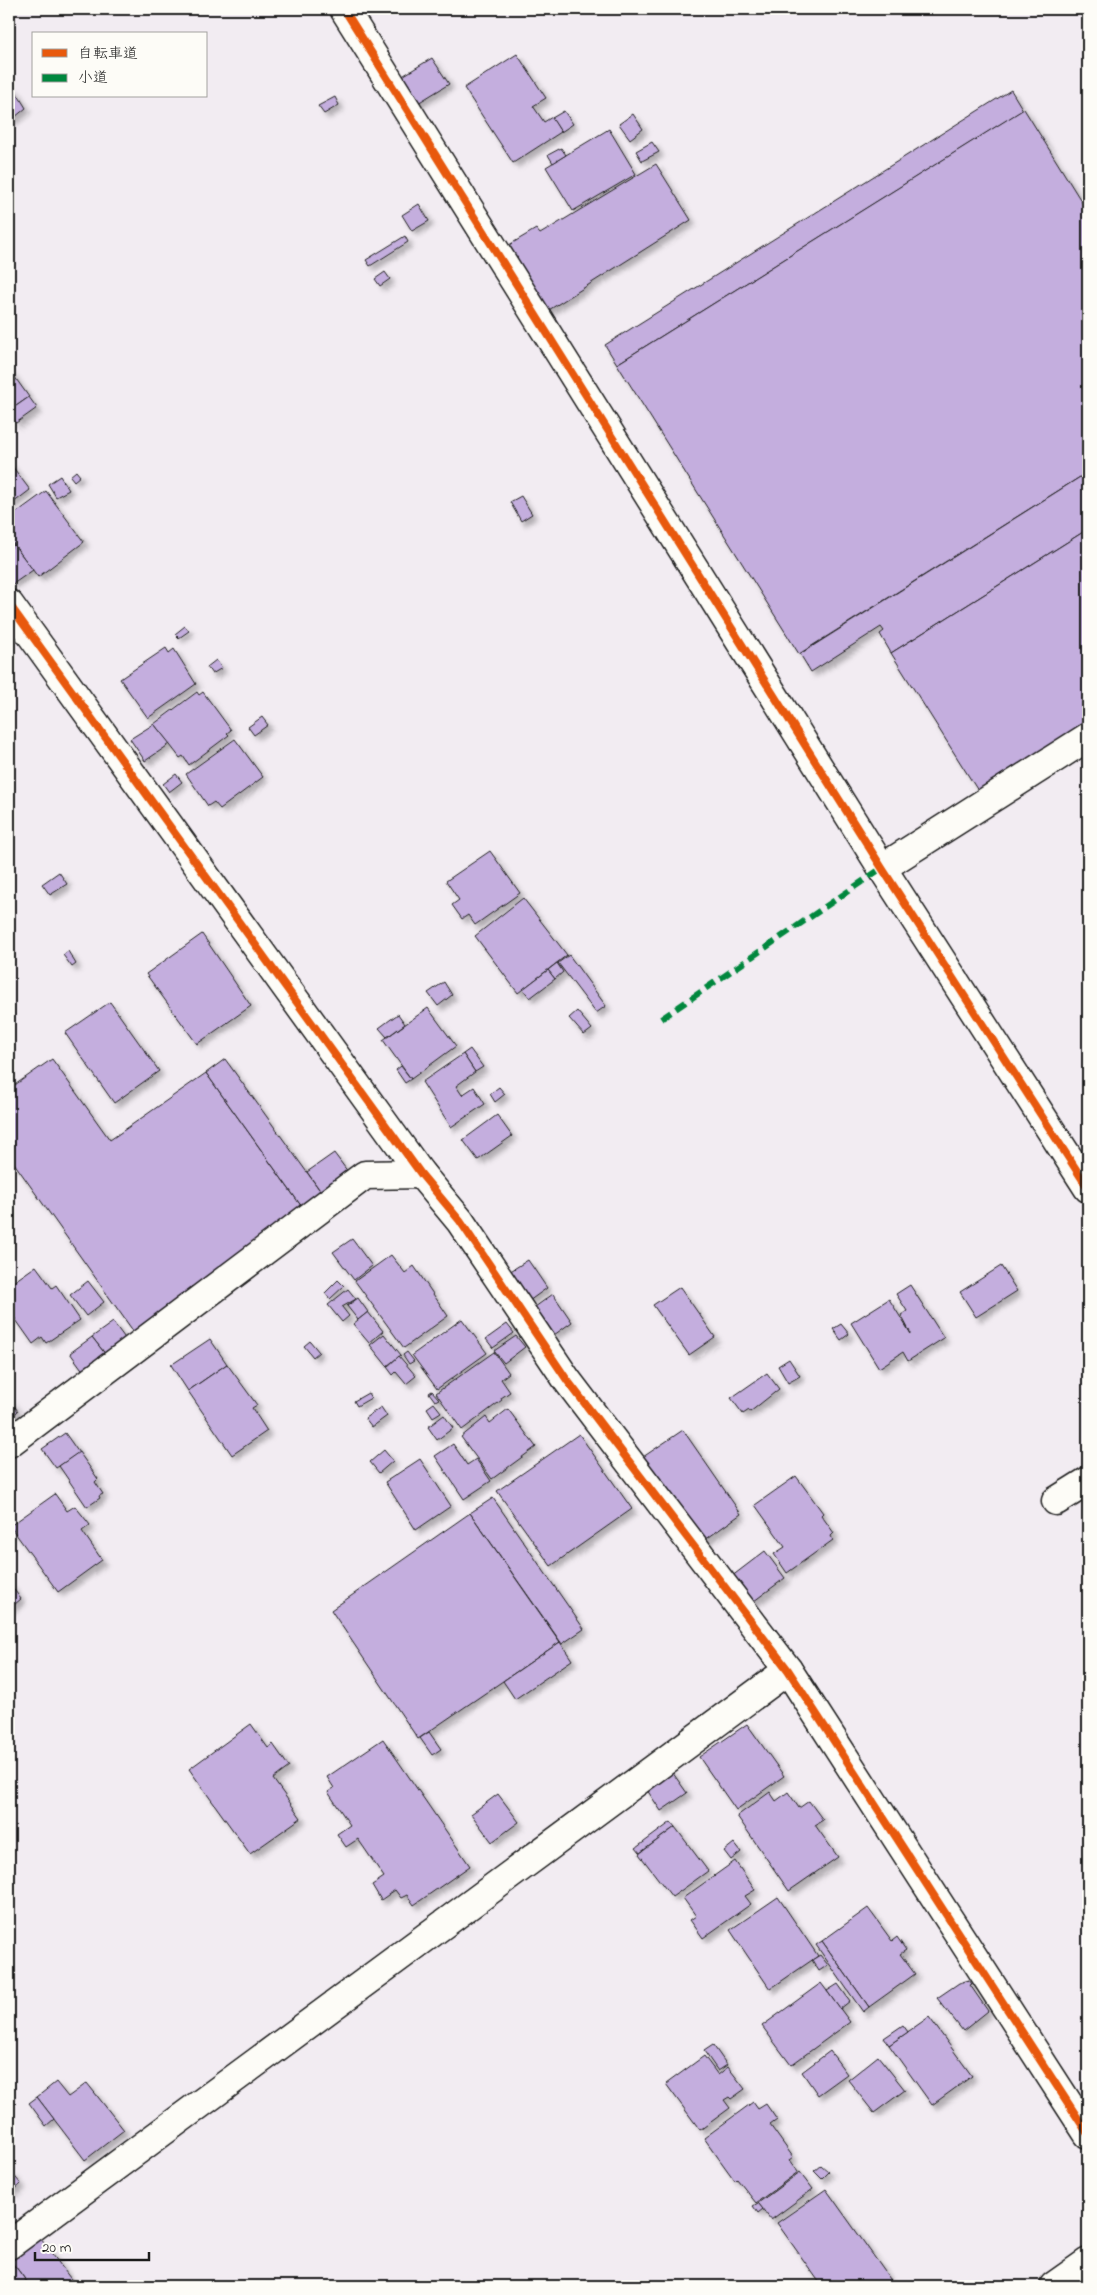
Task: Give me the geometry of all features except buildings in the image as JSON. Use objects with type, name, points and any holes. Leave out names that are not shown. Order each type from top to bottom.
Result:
[{"type":"street","points":[[344,9],[882,868],[1088,1188]]},
{"type":"street","points":[[9,604],[421,1174],[460,1221],[567,1380],[788,1670],[1088,2134]]},
{"type":"street","points":[[882,868],[1088,737]]},
{"type":"street","points":[[9,1443],[365,1175],[421,1174]]},
{"type":"street","points":[[1056,1502],[1088,1481]]},
{"type":"street","points":[[9,2245],[788,1670]]},
{"type":"street","points":[[1054,2286],[1088,2262]]},
{"type":"marked path","points":[[661,1019],[882,868]]},
{"type":"cycle path","points":[[344,9],[882,868],[1088,1188]]},
{"type":"cycle path","points":[[9,604],[421,1174],[460,1221],[567,1380],[788,1670],[1088,2134]]}]
